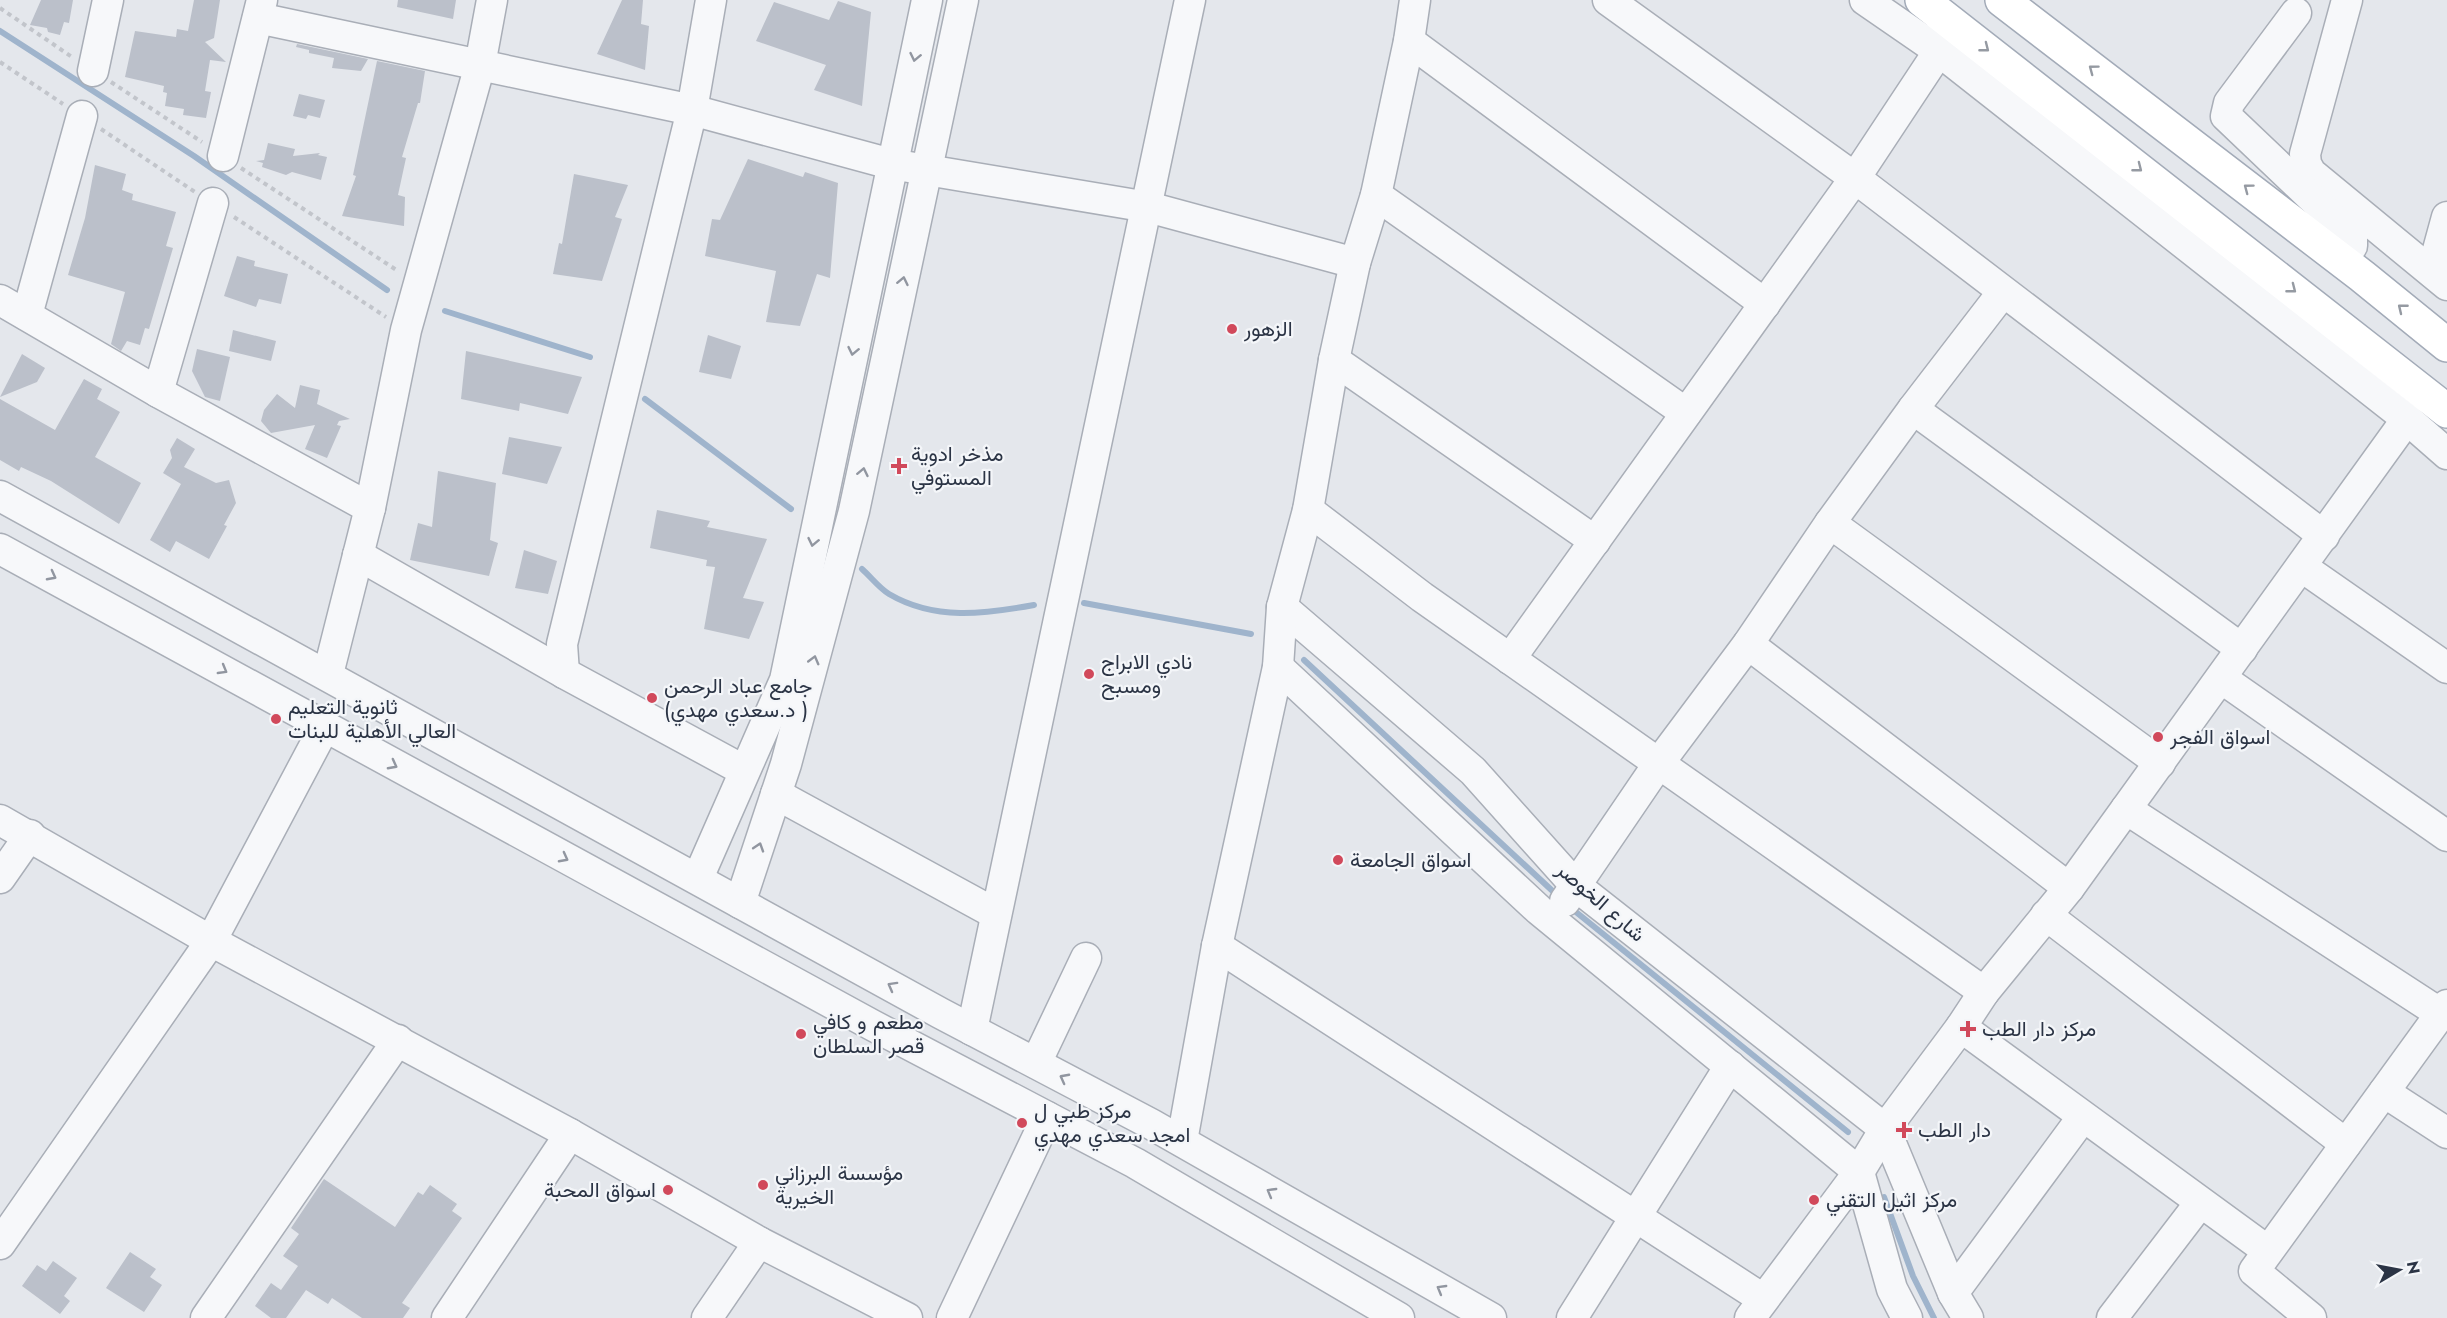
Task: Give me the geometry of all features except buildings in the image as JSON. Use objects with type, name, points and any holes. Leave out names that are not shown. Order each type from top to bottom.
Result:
[{"type":"main road","points":[[2002,0],[2342,260],[2447,345]]},
{"type":"main road","points":[[1939,5],[2447,411]]},
{"type":"street","points":[[93,71],[108,0]]},
{"type":"street","points":[[328,674],[370,508],[406,330],[480,65],[492,0]]},
{"type":"street","points":[[564,673],[562,644],[692,110],[711,0]]},
{"type":"street","points":[[698,878],[743,770],[785,680],[927,0]]},
{"type":"street","points":[[740,903],[776,794],[854,511],[963,0]]},
{"type":"street","points":[[972,1030],[1190,0]]},
{"type":"street","points":[[1182,1141],[1217,946],[1278,667],[1282,607],[1308,510],[1334,360],[1355,263],[1376,195],[1409,41],[1415,0]]},
{"type":"street","points":[[1608,0],[1855,178],[2324,536]]},
{"type":"street","points":[[1864,0],[1939,51],[2407,419],[2447,454]]},
{"type":"street","points":[[2347,0],[2305,154],[2306,164],[2311,173],[2440,278]]},
{"type":"street","points":[[1510,659],[1855,178],[1939,51],[1939,5]]},
{"type":"street","points":[[223,156],[260,9],[480,65],[692,110],[891,164],[1148,207],[1355,263]]},
{"type":"street","points":[[2296,12],[2229,103],[2226,116],[2352,236],[2352,246],[2342,260]]},
{"type":"street","points":[[1409,41],[1765,304]]},
{"type":"street","points":[[27,315],[82,116]]},
{"type":"street","points":[[1376,195],[1686,413]]},
{"type":"street","points":[[158,392],[213,203]]},
{"type":"street","points":[[2440,278],[2447,218]]},
{"type":"street","points":[[1551,920],[1659,763],[1748,644],[1830,523],[1913,409],[2003,292]]},
{"type":"street","points":[[0,300],[158,392],[370,508]]},
{"type":"street","points":[[1334,360],[1595,541]]},
{"type":"street","points":[[1913,409],[2242,649]]},
{"type":"street","points":[[1217,946],[1637,1217],[1756,1309],[1859,1172],[1885,1130],[1984,992],[2069,888],[2407,419]]},
{"type":"street","points":[[0,496],[328,674],[972,1030],[1182,1141],[1491,1318]]},
{"type":"street","points":[[1308,510],[1422,597],[1984,992]]},
{"type":"street","points":[[1830,523],[2160,763]]},
{"type":"street","points":[[0,549],[155,631],[324,728],[1135,1163],[1399,1318]]},
{"type":"street","points":[[358,555],[564,673],[743,770]]},
{"type":"street","points":[[2302,567],[2447,668]]},
{"type":"street","name":"شارع الخوصر","points":[[1282,607],[1473,771],[1576,886],[1885,1130]]},
{"type":"street","points":[[1748,644],[2069,888]]},
{"type":"street","points":[[1278,667],[1551,920],[1859,1172],[1892,1289],[1907,1318]]},
{"type":"street","points":[[2221,678],[2447,836]]},
{"type":"street","points":[[0,1244],[211,941],[324,728]]},
{"type":"street","points":[[776,794],[996,914]]},
{"type":"street","points":[[2126,809],[2444,1010],[2254,1270],[2311,1318]]},
{"type":"street","points":[[0,820],[30,835],[211,941],[570,1134],[759,1242],[907,1318]]},
{"type":"street","points":[[0,878],[30,835]]},
{"type":"street","points":[[2046,915],[2346,1144]]},
{"type":"street","points":[[1036,1064],[1086,958]]},
{"type":"street","points":[[1961,1027],[2082,1118],[2268,1251]]},
{"type":"street","points":[[206,1318],[398,1040]]},
{"type":"street","points":[[1572,1318],[1730,1066]]},
{"type":"street","points":[[2384,1092],[2447,1133]]},
{"type":"street","points":[[952,1318],[1047,1117]]},
{"type":"street","points":[[1953,1293],[2082,1118]]},
{"type":"street","points":[[1885,1130],[1953,1293],[1968,1318]]},
{"type":"street","points":[[447,1318],[570,1134]]},
{"type":"street","points":[[2112,1318],[2200,1203]]},
{"type":"street","points":[[707,1318],[759,1242]]},
{"type":"waterway","points":[[0,31],[194,156],[387,290]]},
{"type":"waterway","points":[[445,311],[590,357]]},
{"type":"waterway","points":[[645,399],[791,509]]},
{"type":"waterway","points":[[862,569],[889,594],[906,603],[942,612],[978,613],[1034,605]]},
{"type":"waterway","points":[[1084,603],[1251,634]]},
{"type":"waterway","points":[[1304,660],[1559,897]]},
{"type":"waterway","points":[[1571,908],[1848,1132]]},
{"type":"waterway","points":[[1884,1197],[1913,1276],[1934,1318]]},
{"type":"place","name":"الزهور","points":[[1232,329]]},
{"type":"place","name":"مذخر ادویة المستوفي","points":[[899,466]]},
{"type":"place","name":"نادي الابراج ومسبح","points":[[1089,674]]},
{"type":"place","name":"جامع عباد الرحمن (د.سعدي مهدي )","points":[[652,698]]},
{"type":"place","name":"ثانوية التعليم العالي الأهلية للبنات","points":[[276,719]]},
{"type":"place","name":"اسواق الفجر","points":[[2158,737]]},
{"type":"place","name":"اسواق الجامعة","points":[[1338,860]]},
{"type":"place","name":"مركز دار الطب","points":[[1968,1029]]},
{"type":"place","name":"مطعم و كافي قصر السلطان","points":[[801,1034]]},
{"type":"place","name":"مركز طبي ل امجد سعدي مهدي","points":[[1022,1123]]},
{"type":"place","name":"دار الطب","points":[[1904,1130]]},
{"type":"place","name":"مؤسسة البرزاني الخيرية","points":[[763,1185]]},
{"type":"place","name":"اسواق المحبة","points":[[668,1190]]},
{"type":"place","name":"مركز اثيل التقني","points":[[1814,1200]]}]
